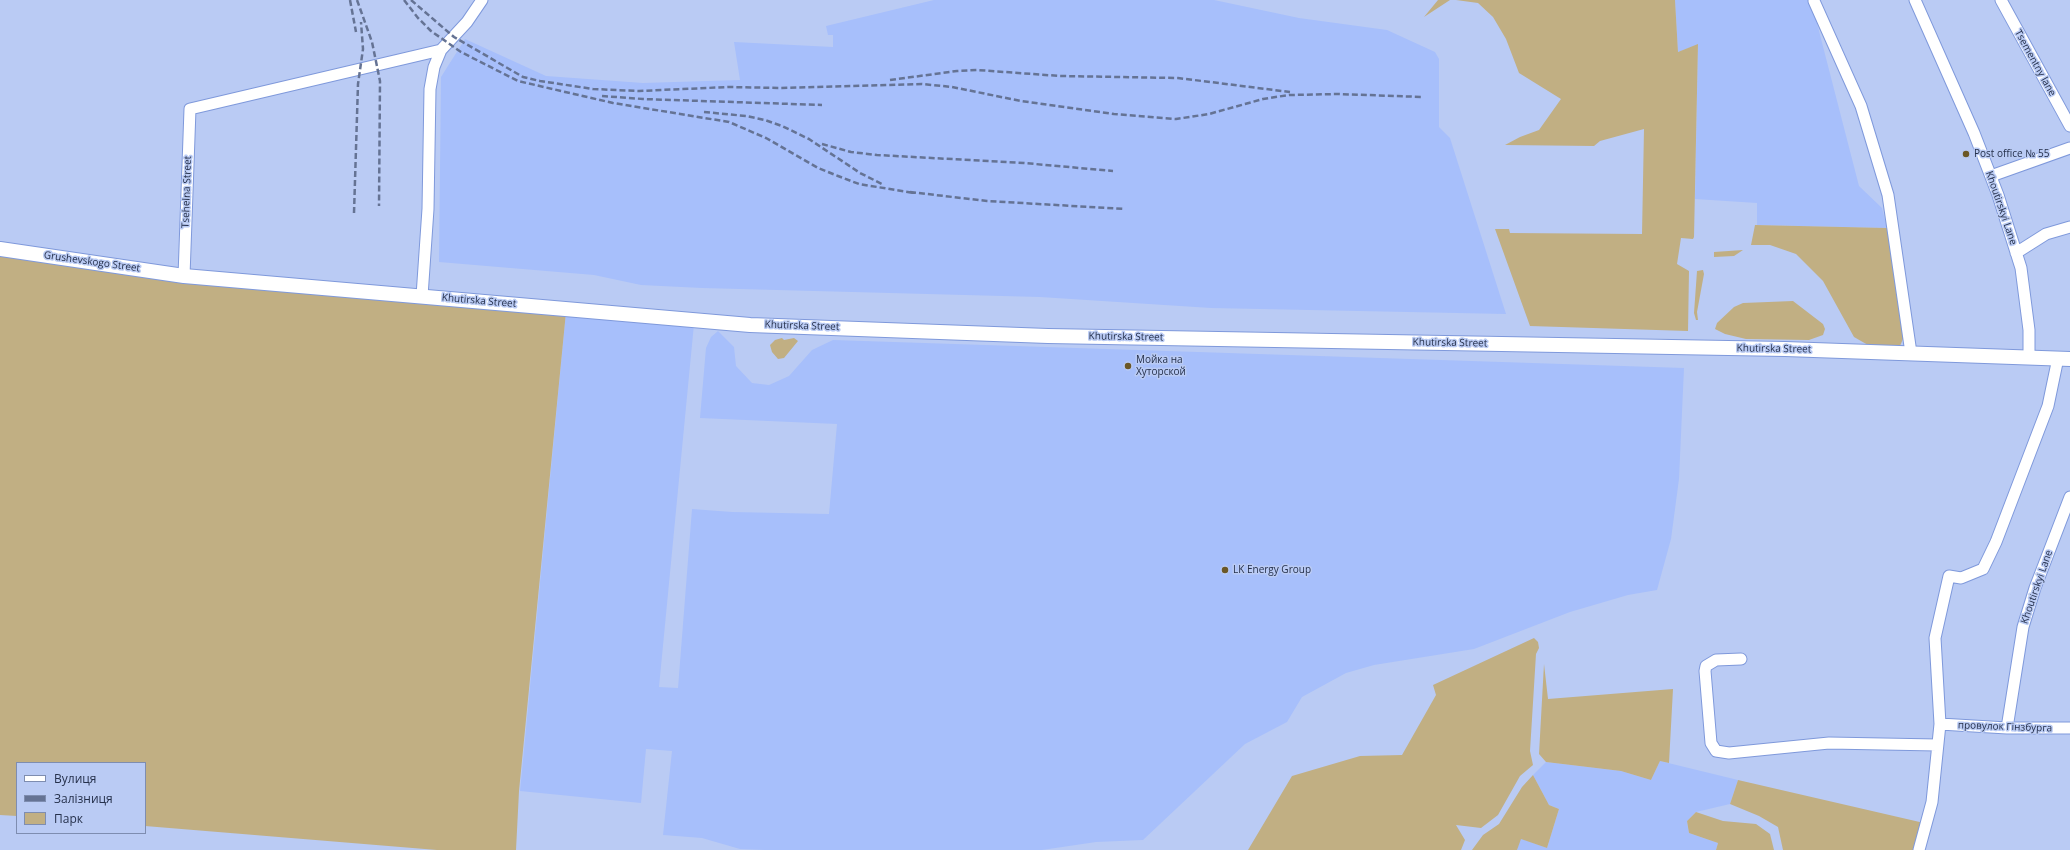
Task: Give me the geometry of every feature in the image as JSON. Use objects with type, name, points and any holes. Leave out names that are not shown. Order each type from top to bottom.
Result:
[{"type":"main road","name":"Grushevskogo Street","points":[[0,249],[184,276]]},
{"type":"main road","name":"Khutirska Street","points":[[184,276],[750,325],[1048,336],[1777,349],[2064,358]]},
{"type":"street","points":[[422,296],[428,209],[430,89],[434,68],[441,50],[467,22],[482,0]]},
{"type":"street","name":"Khoutirskyi Lane","points":[[1915,0],[1974,133],[1991,176],[2021,268],[2029,330],[2029,357]]},
{"type":"street","name":"Tsementny lane","points":[[2001,0],[2070,126]]},
{"type":"street","points":[[1814,1],[1861,106],[1888,195],[1895,231],[1912,353]]},
{"type":"street","name":"Tsehelna Street","points":[[184,276],[190,109],[441,50]]},
{"type":"street","points":[[1991,176],[2070,148]]},
{"type":"street","points":[[2016,253],[2046,234],[2070,227]]},
{"type":"street","points":[[1919,850],[1932,802],[1940,724],[1935,638],[1949,576],[1962,578],[1983,569],[1996,542],[2048,406],[2064,358]]},
{"type":"street","name":"Khoutirskyi Lane","points":[[2007,728],[2023,627],[2035,588],[2070,497]]},
{"type":"street","points":[[1741,659],[1716,660],[1706,666],[1705,671],[1712,743],[1716,751],[1729,753],[1830,744],[1937,745]]},
{"type":"street","name":"провулок Гінзбурга","points":[[1940,724],[2007,728],[2070,728]]},
{"type":"shaded area","points":[[934,0],[1214,0],[1299,18],[1387,30],[1435,52],[1439,59],[1439,127],[1450,138],[1506,314],[1211,308],[1040,297],[702,288],[641,285],[594,275],[439,262],[441,77],[465,39],[546,76],[643,83],[740,80],[734,42],[833,47],[833,35],[828,35],[826,26]]},
{"type":"shaded area","points":[[1675,0],[1811,0],[1859,186],[1882,208],[1887,228],[1757,225],[1757,203],[1695,199],[1698,45],[1678,52]]},
{"type":"shaded area","points":[[566,312],[694,324],[659,687],[678,688],[692,509],[732,512],[829,514],[837,424],[700,418],[706,348],[711,337],[718,331],[734,347],[736,366],[752,383],[769,385],[789,376],[812,350],[833,340],[1684,368],[1679,479],[1671,539],[1657,590],[1628,595],[1570,612],[1474,649],[1374,665],[1346,673],[1302,697],[1287,722],[1245,744],[1143,840],[1096,842],[1042,850],[765,850],[740,849],[702,838],[663,835],[672,751],[646,749],[641,803],[520,791]]},
{"type":"shaded area","points":[[1660,761],[1738,780],[1730,804],[1696,812],[1687,821],[1689,833],[1718,843],[1716,850],[1517,850],[1520,838],[1547,848],[1559,809],[1549,805],[1533,775],[1546,762],[1621,771],[1651,780]]},
{"type":"green space","points":[[1438,0],[1450,0],[1424,17]]},
{"type":"green space","points":[[1456,0],[1675,0],[1678,52],[1698,44],[1694,237],[1693,239],[1681,238],[1677,264],[1689,271],[1688,331],[1530,326],[1495,229],[1509,229],[1510,233],[1642,234],[1644,129],[1600,141],[1594,146],[1505,145],[1520,137],[1539,130],[1561,99],[1519,73],[1506,39],[1493,17],[1478,3]]},
{"type":"green space","points":[[1755,225],[1887,228],[1905,334],[1900,346],[1868,345],[1854,337],[1823,281],[1796,254],[1770,245],[1751,245]]},
{"type":"green space","points":[[1743,250],[1734,256],[1714,257],[1714,252]]},
{"type":"green space","points":[[0,251],[566,312],[519,791],[516,850],[437,850],[146,826],[146,762],[16,762],[16,816],[0,815]]},
{"type":"green space","points":[[1703,270],[1704,274],[1697,312],[1698,320],[1696,320],[1694,313],[1697,271]]},
{"type":"green space","points":[[1793,301],[1823,324],[1825,329],[1823,335],[1809,340],[1746,339],[1725,334],[1715,329],[1717,323],[1734,307],[1743,303]]},
{"type":"green space","points":[[782,338],[784,340],[794,338],[798,341],[784,358],[778,359],[772,352],[770,345],[775,340]]},
{"type":"green space","points":[[1534,638],[1538,642],[1539,648],[1536,654],[1530,751],[1533,765],[1520,776],[1498,815],[1481,828],[1456,825],[1465,840],[1461,850],[1248,850],[1292,776],[1360,756],[1402,755],[1436,695],[1433,685]]},
{"type":"green space","points":[[1544,664],[1548,699],[1673,689],[1669,763],[1660,761],[1651,780],[1621,771],[1546,762],[1539,754]]},
{"type":"green space","points":[[1533,775],[1549,805],[1559,809],[1547,848],[1521,839],[1517,850],[1472,850],[1483,835],[1499,824],[1522,787]]},
{"type":"green space","points":[[1738,780],[1924,823],[1916,850],[1783,850],[1778,827],[1759,816],[1730,804]]},
{"type":"green space","points":[[1696,812],[1723,821],[1756,824],[1770,834],[1774,850],[1716,850],[1718,843],[1689,833],[1687,821]]},
{"type":"railway","points":[[350,0],[356,32]]},
{"type":"railway","points":[[357,0],[372,42],[380,81],[379,206]]},
{"type":"railway","points":[[404,0],[418,18],[431,31],[461,52],[518,81],[613,103],[729,122],[766,138],[818,168],[838,176],[859,184],[914,193]]},
{"type":"railway","points":[[411,0],[454,37],[523,77],[593,89],[639,91],[729,87],[781,88],[922,84],[952,87],[1021,101],[1114,114],[1176,119],[1209,114],[1263,99],[1289,95],[1338,94],[1423,97]]},
{"type":"railway","points":[[354,213],[358,84],[363,49],[361,22]]},
{"type":"railway","points":[[890,80],[957,71],[977,70],[1060,76],[1178,78],[1290,92]]},
{"type":"railway","points":[[602,96],[643,99],[822,105]]},
{"type":"railway","points":[[704,112],[746,116],[765,120],[782,126],[809,139],[860,173],[884,185]]},
{"type":"railway","points":[[822,144],[851,152],[877,155],[1024,163],[1113,171]]},
{"type":"railway","points":[[910,192],[987,201],[1125,209]]},
{"type":"place","name":"Post office № 55","points":[[1966,154]]},
{"type":"place","name":"Мойка на Хуторской","points":[[1128,366]]},
{"type":"place","name":"LK Energy Group","points":[[1225,570]]}]
